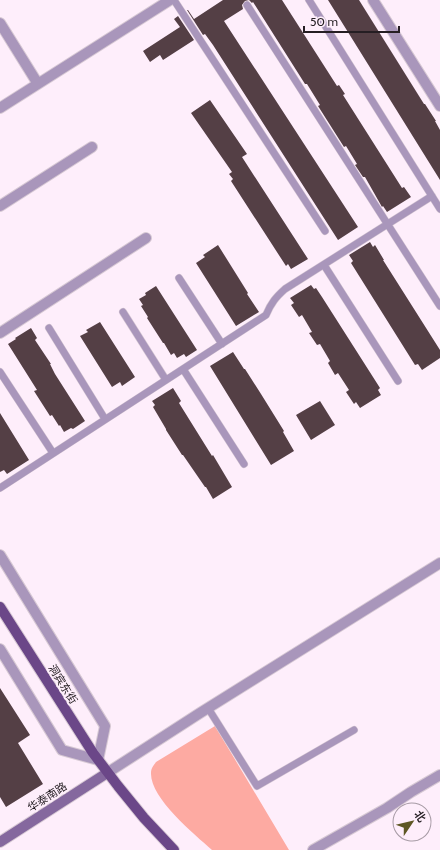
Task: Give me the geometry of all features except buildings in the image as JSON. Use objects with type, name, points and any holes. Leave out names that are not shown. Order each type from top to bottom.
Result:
[{"type":"main road","name":"洞宾东街","points":[[0,607],[98,760],[144,818],[174,850]]},
{"type":"main road","name":"华泰南路","points":[[0,842],[108,772]]},
{"type":"street","points":[[0,108],[170,0]]},
{"type":"street","points":[[373,0],[440,106]]},
{"type":"street","points":[[0,23],[38,84]]},
{"type":"street","points":[[0,206],[92,147]]},
{"type":"street","points":[[0,333],[146,238]]},
{"type":"street","points":[[0,556],[105,726],[98,760],[62,750],[0,649]]},
{"type":"street","points":[[108,772],[440,563]]},
{"type":"street","points":[[313,850],[387,808],[440,775]]},
{"type":"lane","points":[[174,0],[325,231]]},
{"type":"lane","points":[[309,0],[440,209]]},
{"type":"lane","points":[[247,5],[440,306]]},
{"type":"lane","points":[[0,488],[266,315],[270,305],[285,289],[432,196]]},
{"type":"lane","points":[[324,265],[398,381]]},
{"type":"lane","points":[[179,278],[222,344]]},
{"type":"lane","points":[[122,312],[166,380]]},
{"type":"lane","points":[[49,328],[105,419]]},
{"type":"lane","points":[[183,369],[244,464]]},
{"type":"lane","points":[[0,372],[53,453]]},
{"type":"lane","points":[[208,708],[257,786],[354,730]]},
{"type":"shaded area","points":[[215,726],[289,850],[212,850],[174,815],[158,793],[153,783],[151,773],[156,762]]}]
